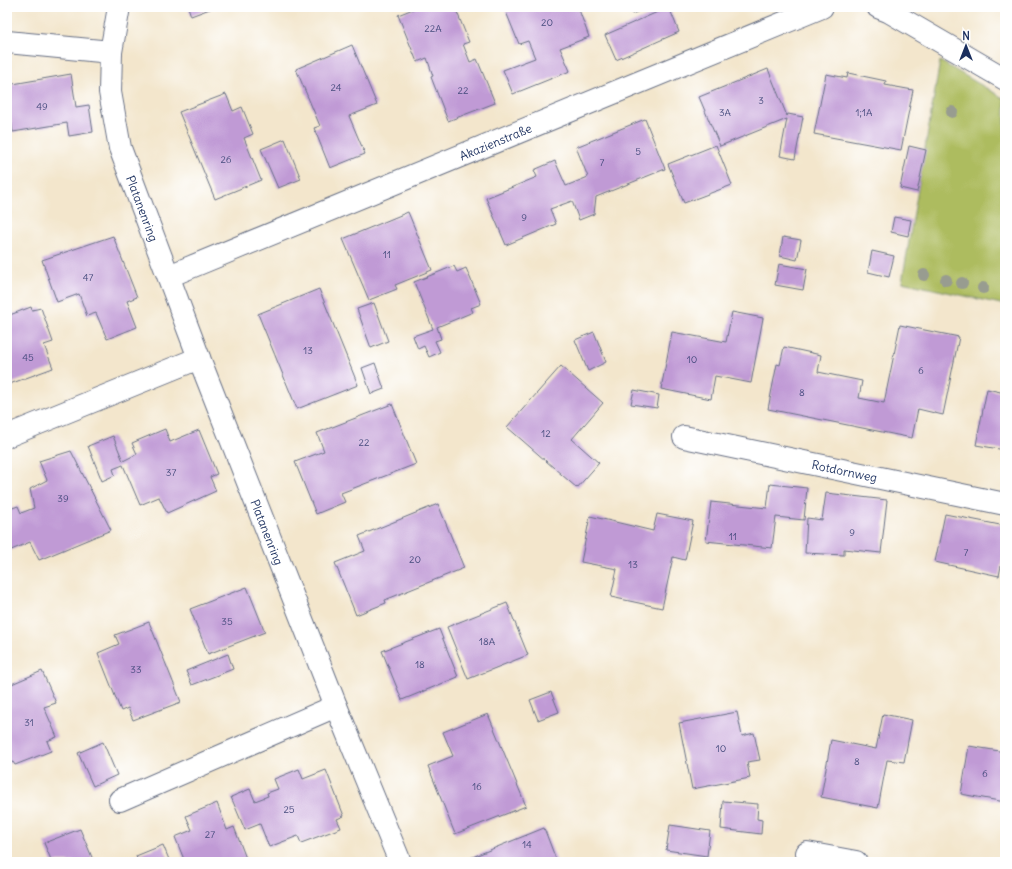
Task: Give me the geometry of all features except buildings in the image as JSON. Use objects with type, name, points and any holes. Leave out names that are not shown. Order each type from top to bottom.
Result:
[{"type":"street","name":"Platanenring","points":[[119,7],[111,52],[110,92],[120,148],[199,358],[336,706],[400,862]]},
{"type":"street","name":"Akazienstraße","points":[[169,276],[822,7]]},
{"type":"street","points":[[878,7],[888,11],[1005,80]]},
{"type":"street","points":[[7,42],[111,52]]},
{"type":"street","points":[[7,436],[199,358]]},
{"type":"street","name":"Rotdornweg","points":[[684,437],[1005,504]]},
{"type":"street","points":[[120,800],[336,706]]},
{"type":"street","points":[[807,853],[856,862]]},
{"type":"green space","points":[[940,61],[1005,99],[1005,305],[902,282]]}]
